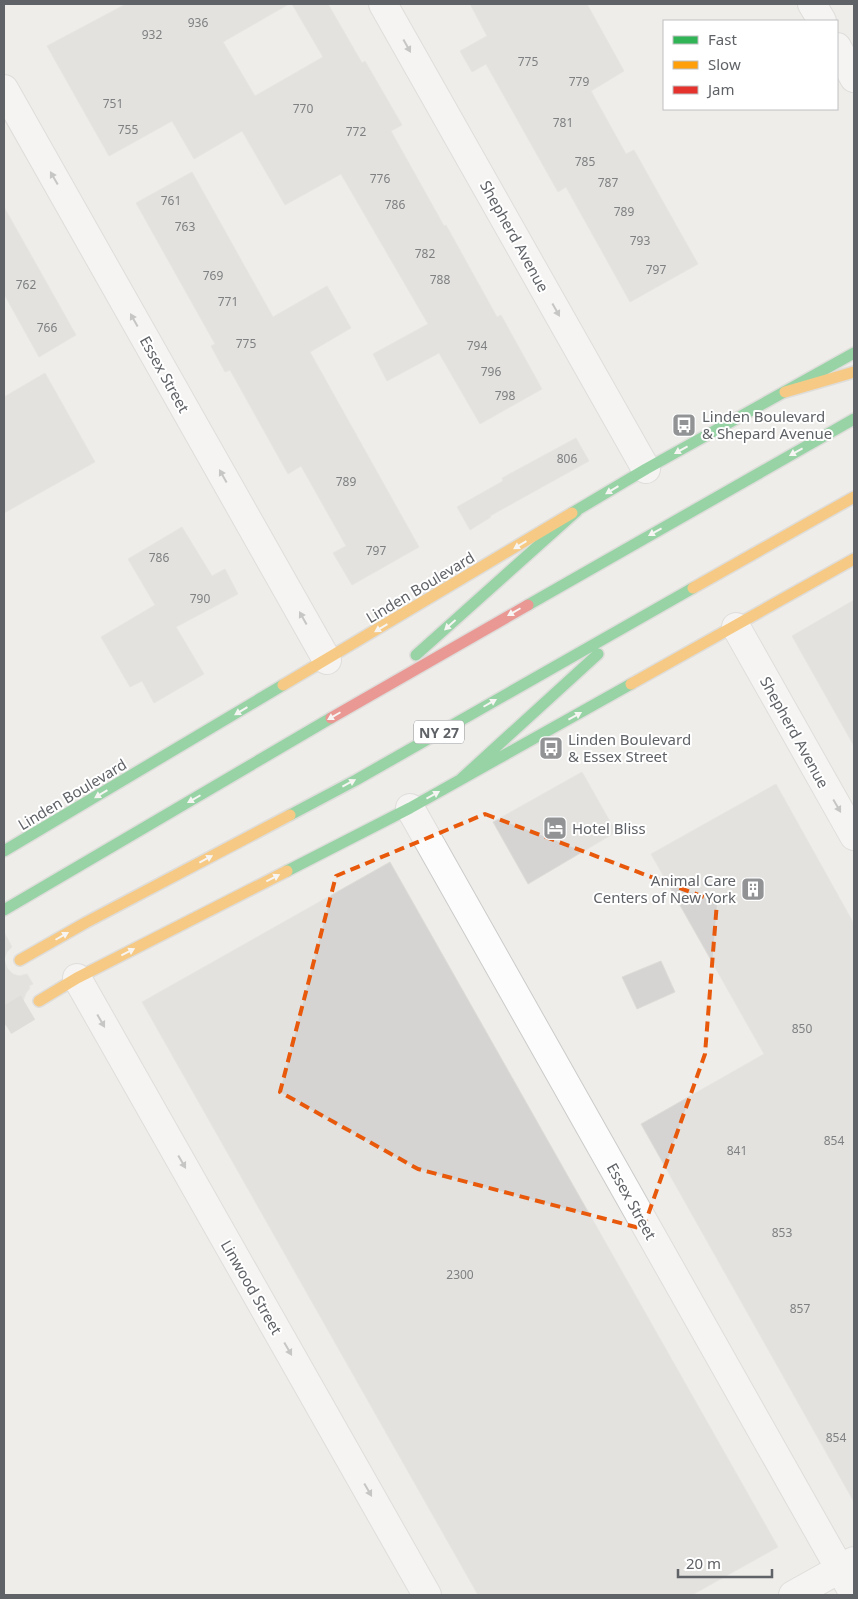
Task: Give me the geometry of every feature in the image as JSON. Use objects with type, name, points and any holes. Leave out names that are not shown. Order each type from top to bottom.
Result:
[{"type":"main road","name":"Linden Boulevard","points":[[4,850],[646,469],[854,353]]},
{"type":"main road","points":[[784,392],[854,372]]},
{"type":"main road","points":[[4,910],[376,692],[854,420]]},
{"type":"main road","name":"NY 27","points":[[20,960],[85,923],[356,780],[854,497]]},
{"type":"main road","points":[[822,515],[854,505]]},
{"type":"main road","points":[[376,692],[577,511]]},
{"type":"main road","points":[[40,1001],[77,978],[410,808],[736,627],[854,559]]},
{"type":"main road","points":[[461,779],[636,620]]},
{"type":"street","name":"Shepherd Avenue","points":[[383,4],[646,469]]},
{"type":"street","points":[[812,4],[821,20]]},
{"type":"street","points":[[838,49],[854,78]]},
{"type":"street","name":"Essex Street","points":[[4,89],[327,660]]},
{"type":"street","name":"Shepherd Avenue","points":[[736,627],[854,836]]},
{"type":"street","name":"Essex Street","points":[[410,808],[847,1565],[854,1594]]},
{"type":"street","name":"Linwood Street","points":[[77,978],[427,1595]]},
{"type":"street","points":[[792,1595],[847,1565]]},
{"type":"highlighted area","points":[[485,814],[717,902],[705,1054],[643,1229],[418,1169],[280,1092],[336,876]]},
{"type":"building","points":[[126,4],[289,4],[223,42],[255,96],[323,57],[292,4],[328,4],[362,63],[365,61],[402,125],[391,131],[497,317],[501,315],[542,389],[480,424],[439,353],[387,381],[373,354],[428,324],[341,174],[285,205],[242,131],[194,159],[172,121],[109,156],[47,46]]},
{"type":"building","points":[[470,4],[587,4],[624,71],[591,91],[626,154],[634,150],[698,264],[630,302],[566,187],[558,192],[486,64],[472,72],[460,51],[487,36]]},
{"type":"building","points":[[192,172],[273,317],[327,286],[351,328],[310,352],[419,547],[352,585],[333,553],[346,546],[301,466],[288,474],[230,370],[225,372],[211,346],[215,344],[136,203]]},
{"type":"building","points":[[4,207],[76,335],[39,357],[4,294]]},
{"type":"building","points":[[45,373],[95,462],[4,513],[4,397]]},
{"type":"building","points":[[576,438],[589,461],[490,516],[470,530],[457,507],[503,481],[502,478]]},
{"type":"building","points":[[182,527],[212,576],[225,569],[238,594],[176,627],[204,674],[154,703],[142,681],[130,687],[101,637],[155,605],[128,559]]},
{"type":"building","points":[[854,600],[854,746],[792,636]]},
{"type":"building","name":"Hotel Bliss","points":[[582,772],[616,832],[528,884],[493,822]]},
{"type":"building","points":[[776,784],[854,924],[854,1502],[641,1124],[764,1054],[651,854]]},
{"type":"building","points":[[390,862],[778,1547],[692,1595],[478,1595],[142,1002]]},
{"type":"building","points":[[4,932],[12,947],[4,959]]},
{"type":"building","points":[[4,959],[7,968],[13,974],[19,976],[27,974],[33,984],[29,986],[30,988],[23,1001],[28,1012],[4,1026]]},
{"type":"building","points":[[661,961],[675,992],[637,1009],[622,977]]},
{"type":"tunnel","points":[[4,1022],[39,1001]]},
{"type":"traffic: fast","points":[[572,513],[646,469],[854,353]]},
{"type":"traffic: fast","points":[[528,605],[854,419]]},
{"type":"traffic: fast","points":[[416,655],[577,511]]},
{"type":"traffic: fast","points":[[290,815],[356,780],[693,588]]},
{"type":"traffic: fast","points":[[461,779],[598,654]]},
{"type":"traffic: fast","points":[[287,871],[410,808],[631,684]]},
{"type":"traffic: fast","points":[[4,851],[283,685]]},
{"type":"traffic: fast","points":[[4,910],[331,718]]},
{"type":"traffic: slow","points":[[785,392],[854,372]]},
{"type":"traffic: slow","points":[[693,588],[854,497]]},
{"type":"traffic: slow","points":[[283,685],[572,513]]},
{"type":"traffic: slow","points":[[631,684],[854,559]]},
{"type":"traffic: slow","points":[[20,960],[85,923],[290,815]]},
{"type":"traffic: slow","points":[[39,1001],[77,978],[287,871]]},
{"type":"traffic: jam","points":[[331,718],[528,605]]},
{"type":"place","name":"Linden Boulevard & Shepard Avenue","points":[[684,425]]},
{"type":"place","name":"Linden Boulevard & Essex Street","points":[[551,748]]},
{"type":"place","name":"Hotel Bliss","points":[[555,828]]},
{"type":"place","name":"Animal Care Centers of New York","points":[[753,889]]}]
